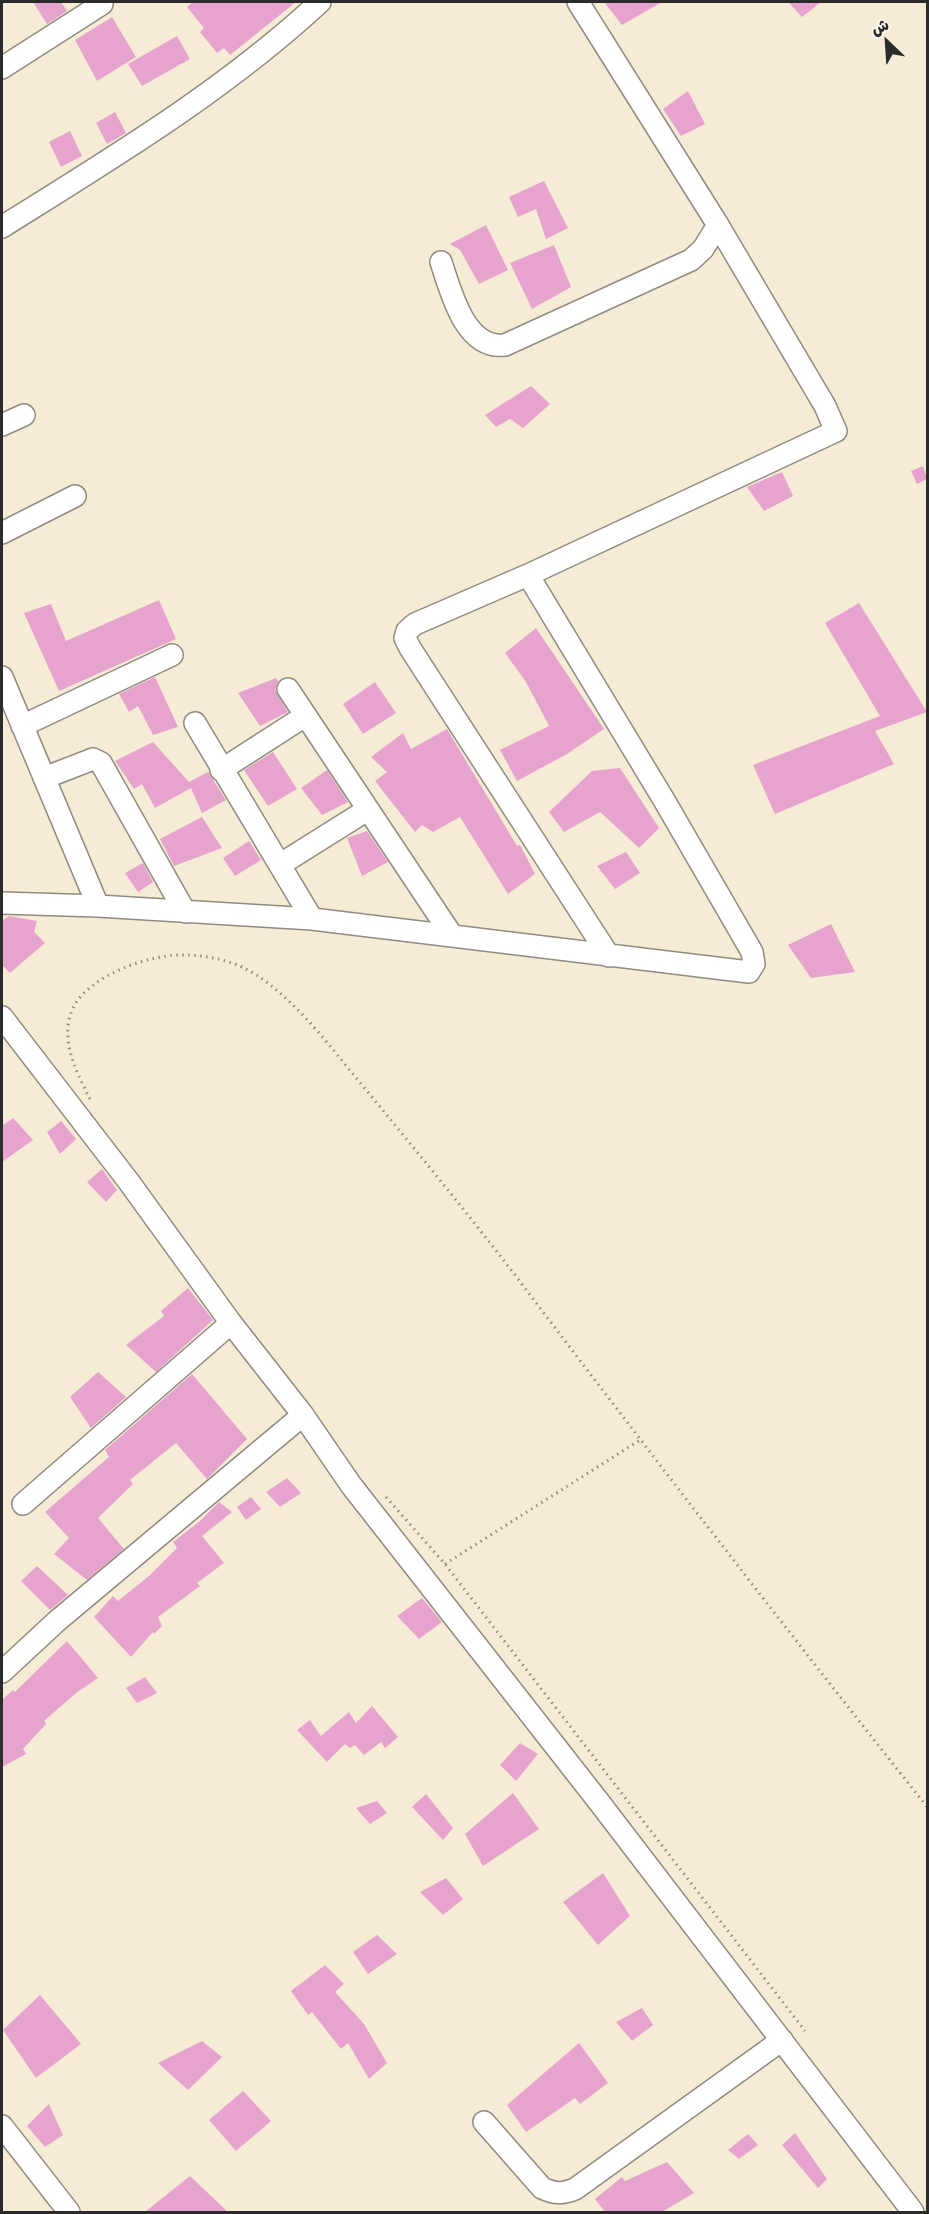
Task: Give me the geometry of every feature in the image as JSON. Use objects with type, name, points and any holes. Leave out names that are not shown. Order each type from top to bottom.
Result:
[{"type":"street","points":[[2,227],[179,116],[281,38],[320,2]]},
{"type":"street","points":[[578,2],[718,225],[825,406],[836,431],[528,575],[415,624],[407,631],[405,638],[609,956]]},
{"type":"street","points":[[2,68],[102,4]]},
{"type":"street","points":[[441,262],[455,301],[474,332],[495,346],[506,345],[691,260],[703,249],[718,225]]},
{"type":"street","points":[[2,424],[24,415]]},
{"type":"street","points":[[2,533],[75,496]]},
{"type":"street","points":[[2,903],[98,906],[312,919],[451,934],[609,956],[749,972],[754,964],[752,952],[664,800],[528,575]]},
{"type":"street","points":[[22,726],[172,655]]},
{"type":"street","points":[[2,677],[98,906]]},
{"type":"street","points":[[288,689],[451,934]]},
{"type":"street","points":[[221,770],[304,716]]},
{"type":"street","points":[[195,723],[312,919]]},
{"type":"street","points":[[44,778],[93,759],[101,763],[185,912]]},
{"type":"street","points":[[281,864],[367,810]]},
{"type":"street","points":[[2,1017],[136,1191],[231,1323],[303,1415],[351,1485],[913,2212]]},
{"type":"street","points":[[23,1503],[231,1323]]},
{"type":"street","points":[[2,1672],[57,1621],[303,1415]]},
{"type":"street","points":[[484,2122],[542,2188],[554,2193],[565,2193],[575,2189],[782,2040]]},
{"type":"street","points":[[2,2126],[69,2212]]},
{"type":"path","points":[[95,1107],[74,1065],[66,1034],[70,1014],[78,998],[97,981],[129,967],[183,954],[231,961],[258,976],[300,1010],[449,1190],[640,1440],[927,1808]]},
{"type":"path","points":[[445,1564],[640,1440]]},
{"type":"path","points":[[384,1495],[445,1564],[805,2031]]},
{"type":"building","points":[[33,2],[61,2],[67,11],[47,24]]},
{"type":"building","points":[[193,2],[296,2],[230,55],[224,48],[217,53],[200,32],[204,28],[187,7]]},
{"type":"building","points":[[604,2],[662,2],[622,25]]},
{"type":"building","points":[[788,2],[821,2],[802,17]]},
{"type":"building","points":[[112,17],[136,57],[97,81],[75,40]]},
{"type":"building","points":[[177,36],[190,59],[142,86],[128,64]]},
{"type":"building","points":[[688,91],[705,124],[681,136],[663,109]]},
{"type":"building","points":[[115,112],[126,133],[107,144],[96,123]]},
{"type":"building","points":[[70,131],[82,156],[61,167],[49,142]]},
{"type":"building","points":[[544,181],[568,228],[546,239],[536,209],[518,217],[509,197]]},
{"type":"building","points":[[486,225],[508,270],[479,284],[460,250],[450,244]]},
{"type":"building","points":[[554,245],[571,287],[532,309],[510,263]]},
{"type":"building","points":[[531,386],[550,404],[523,428],[510,419],[496,427],[485,415]]},
{"type":"building","points":[[923,466],[927,479],[917,484],[911,471]]},
{"type":"building","points":[[782,472],[793,496],[764,511],[747,487]]},
{"type":"building","points":[[159,600],[176,639],[59,691],[24,613],[51,604],[66,641]]},
{"type":"building","points":[[859,603],[927,712],[875,731],[894,764],[775,814],[753,765],[880,716],[825,623]]},
{"type":"building","points":[[536,628],[604,729],[567,754],[517,781],[500,750],[549,726],[526,682],[505,653]]},
{"type":"building","points":[[155,677],[178,727],[153,735],[138,706],[129,712],[119,694]]},
{"type":"building","points":[[276,678],[278,681],[275,690],[288,712],[260,726],[238,693]]},
{"type":"building","points":[[375,682],[396,713],[363,734],[343,704]]},
{"type":"building","points":[[447,729],[517,846],[520,845],[535,874],[508,894],[460,817],[433,832],[422,825],[415,832],[375,781],[387,772],[371,757],[403,733],[411,749]]},
{"type":"building","points":[[153,742],[189,782],[208,772],[226,800],[202,813],[191,788],[155,808],[142,784],[134,789],[115,761]]},
{"type":"building","points":[[273,752],[297,789],[268,806],[244,770]]},
{"type":"building","points":[[620,768],[659,828],[639,848],[600,812],[564,832],[549,812],[592,771]]},
{"type":"building","points":[[327,770],[348,802],[322,815],[301,788]]},
{"type":"building","points":[[202,817],[222,848],[174,866],[160,839]]},
{"type":"building","points":[[367,831],[388,862],[362,876],[347,838]]},
{"type":"building","points":[[249,841],[261,860],[235,876],[223,858]]},
{"type":"building","points":[[626,852],[640,873],[615,889],[597,866]]},
{"type":"building","points":[[143,863],[153,882],[138,892],[125,873]]},
{"type":"building","points":[[9,916],[37,921],[34,932],[45,943],[10,973],[2,965],[2,921]]},
{"type":"building","points":[[831,924],[855,972],[811,978],[788,945]]},
{"type":"building","points":[[13,1118],[33,1140],[2,1162],[2,1126]]},
{"type":"building","points":[[61,1121],[76,1139],[60,1154],[47,1132]]},
{"type":"building","points":[[102,1169],[117,1190],[106,1202],[87,1182]]},
{"type":"building","points":[[188,1288],[213,1320],[156,1372],[126,1345],[164,1316],[161,1311]]},
{"type":"building","points":[[98,1372],[126,1397],[91,1428],[70,1397]]},
{"type":"building","points":[[192,1374],[247,1439],[207,1479],[176,1443],[130,1480],[133,1484],[98,1518],[124,1549],[87,1580],[54,1554],[69,1538],[45,1512],[109,1457],[105,1450]]},
{"type":"building","points":[[287,1478],[301,1493],[280,1507],[266,1492]]},
{"type":"building","points":[[251,1497],[261,1509],[246,1520],[237,1507]]},
{"type":"building","points":[[219,1502],[232,1512],[202,1536],[224,1563],[197,1583],[200,1586],[158,1617],[162,1626],[154,1634],[153,1632],[131,1657],[94,1617],[113,1596],[118,1601],[149,1576],[177,1548],[173,1542],[200,1521]]},
{"type":"building","points":[[37,1566],[68,1595],[50,1610],[21,1581]]},
{"type":"building","points":[[422,1598],[442,1622],[419,1639],[397,1616]]},
{"type":"building","points":[[67,1641],[98,1678],[76,1693],[44,1721],[46,1724],[23,1749],[26,1754],[2,1767],[2,1700],[13,1690],[15,1692]]},
{"type":"building","points":[[145,1677],[157,1693],[137,1703],[126,1688]]},
{"type":"building","points":[[372,1706],[398,1737],[385,1748],[381,1742],[364,1755],[355,1745],[350,1748],[345,1744],[327,1762],[297,1730],[310,1720],[321,1736],[349,1712],[356,1723]]},
{"type":"building","points":[[520,1743],[538,1754],[516,1781],[500,1765]]},
{"type":"building","points":[[513,1793],[539,1829],[483,1866],[465,1834]]},
{"type":"building","points":[[426,1794],[453,1828],[443,1840],[412,1807]]},
{"type":"building","points":[[377,1801],[387,1813],[370,1824],[356,1808]]},
{"type":"building","points":[[603,1873],[630,1916],[598,1945],[563,1902]]},
{"type":"building","points":[[446,1878],[463,1899],[443,1915],[420,1892]]},
{"type":"building","points":[[377,1935],[397,1954],[368,1974],[353,1952]]},
{"type":"building","points":[[325,1965],[344,1984],[335,1992],[364,2024],[387,2063],[369,2079],[348,2043],[341,2049],[312,2012],[308,2015],[291,1991]]},
{"type":"building","points":[[40,1995],[81,2044],[36,2078],[3,2030]]},
{"type":"building","points":[[642,2008],[653,2025],[632,2041],[616,2022]]},
{"type":"building","points":[[202,2041],[222,2057],[188,2090],[158,2063]]},
{"type":"building","points":[[579,2043],[608,2083],[580,2104],[575,2098],[526,2132],[507,2105]]},
{"type":"building","points":[[243,2091],[271,2121],[236,2151],[209,2120]]},
{"type":"building","points":[[49,2104],[63,2135],[45,2147],[27,2126]]},
{"type":"building","points":[[795,2133],[827,2179],[818,2188],[782,2145]]},
{"type":"building","points":[[748,2134],[758,2145],[739,2159],[728,2150]]},
{"type":"building","points":[[667,2162],[694,2193],[662,2212],[605,2212],[595,2199],[622,2177],[625,2181]]},
{"type":"building","points":[[190,2176],[228,2212],[145,2212]]}]
